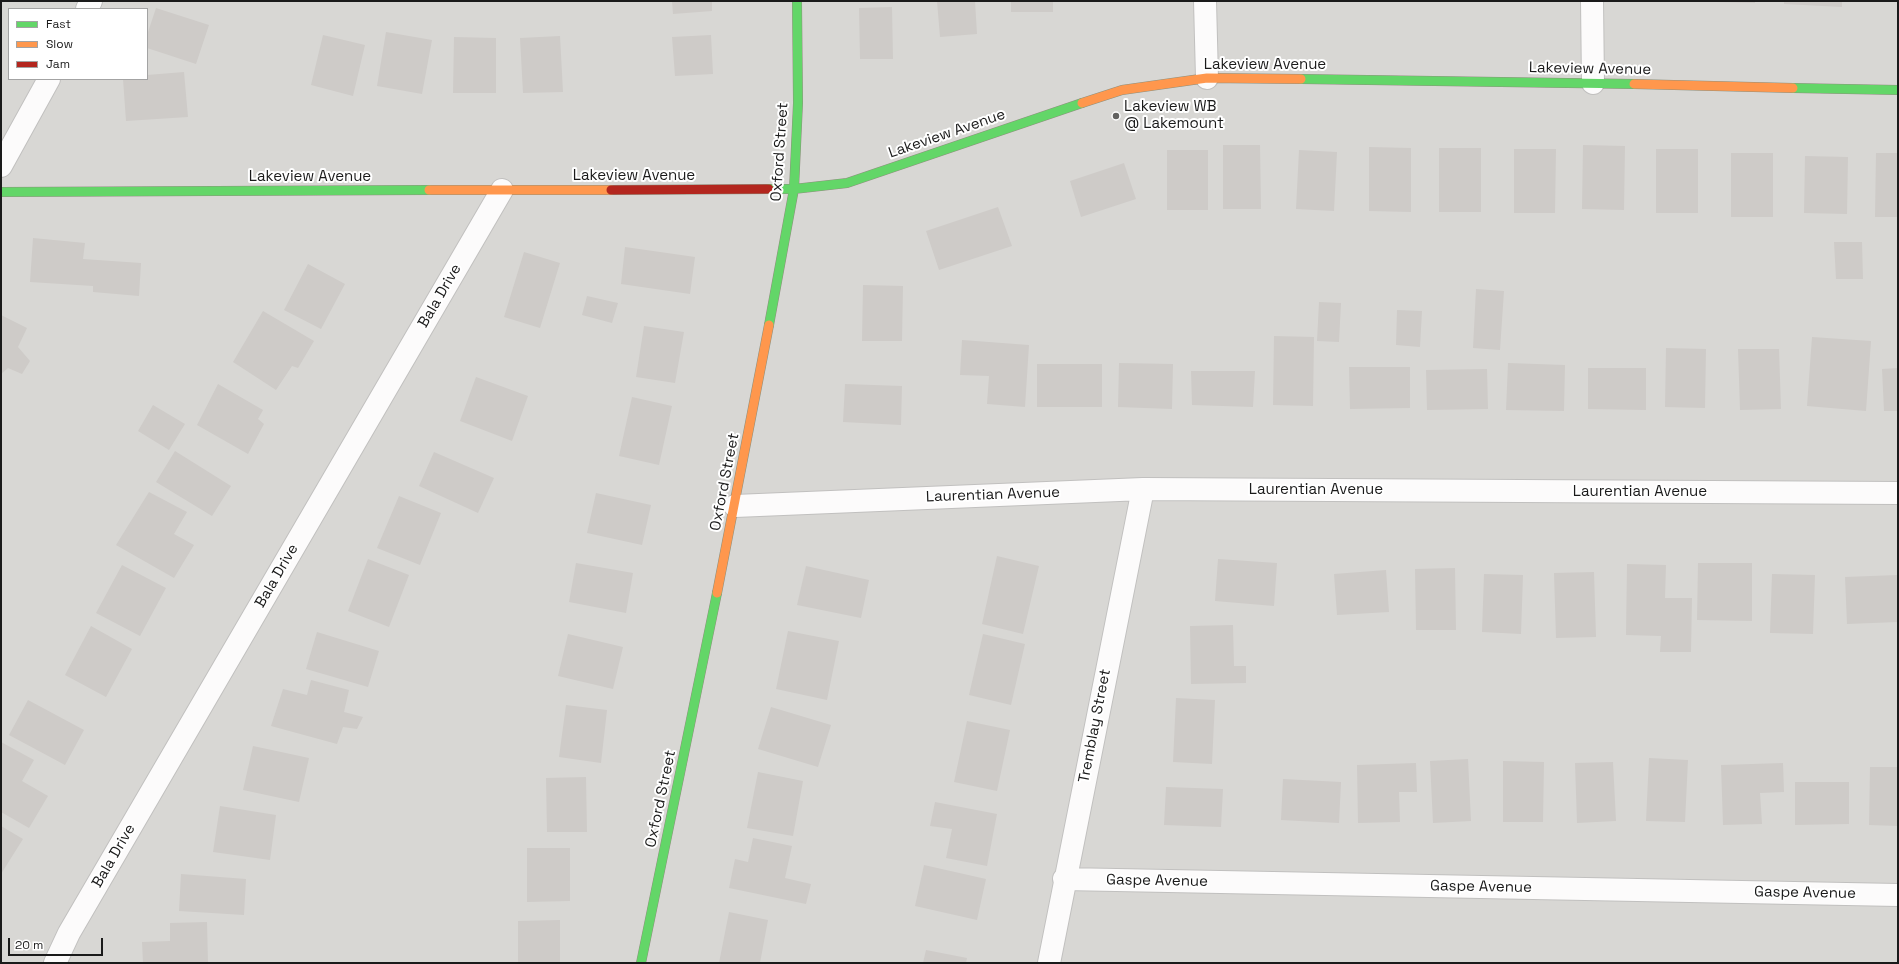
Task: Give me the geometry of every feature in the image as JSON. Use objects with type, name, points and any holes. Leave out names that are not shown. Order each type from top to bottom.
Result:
[{"type":"street","name":"Oxford Street","points":[[641,963],[735,506],[794,188],[798,103],[797,1]]},
{"type":"street","points":[[1205,1],[1206,78]]},
{"type":"street","points":[[1592,1],[1593,83]]},
{"type":"street","name":"Lakeview Avenue","points":[[1,192],[794,188],[847,183],[1122,90],[1206,78],[1593,83],[1898,90]]},
{"type":"street","points":[[1,166],[47,80]]},
{"type":"street","name":"Bala Drive","points":[[55,963],[69,933],[502,190]]},
{"type":"street","name":"Laurentian Avenue","points":[[735,506],[1143,489],[1898,493]]},
{"type":"street","name":"Tremblay Street","points":[[1049,963],[1064,879],[1143,489]]},
{"type":"street","name":"Gaspe Avenue","points":[[1064,879],[1898,895]]},
{"type":"shaded area","points":[[1,1],[1898,1],[1898,963],[1,963]]},
{"type":"building","points":[[672,1],[712,1],[712,11],[673,14]]},
{"type":"building","points":[[937,1],[975,1],[977,34],[940,37]]},
{"type":"building","points":[[1011,1],[1053,1],[1053,12],[1011,12]]},
{"type":"building","points":[[1755,1],[1755,3],[1716,2]]},
{"type":"building","points":[[1784,1],[1842,1],[1842,7],[1784,4]]},
{"type":"building","points":[[892,7],[893,59],[860,59],[859,8]]},
{"type":"building","points":[[156,8],[209,25],[196,64],[148,48],[148,32]]},
{"type":"building","points":[[386,32],[432,40],[422,94],[377,86]]},
{"type":"building","points":[[323,35],[365,45],[353,96],[311,85]]},
{"type":"building","points":[[711,35],[713,74],[675,76],[672,37]]},
{"type":"building","points":[[560,36],[563,92],[523,93],[520,38]]},
{"type":"building","points":[[454,37],[496,38],[496,93],[453,93]]},
{"type":"building","points":[[184,72],[188,117],[126,121],[123,80],[148,80],[148,75]]},
{"type":"building","points":[[1223,145],[1260,145],[1261,209],[1223,209]]},
{"type":"building","points":[[1583,145],[1625,146],[1624,210],[1582,209]]},
{"type":"building","points":[[1369,147],[1411,148],[1411,212],[1369,211]]},
{"type":"building","points":[[1439,148],[1481,148],[1481,212],[1439,212]]},
{"type":"building","points":[[1514,149],[1556,149],[1555,213],[1514,213]]},
{"type":"building","points":[[1656,149],[1698,149],[1698,213],[1656,213]]},
{"type":"building","points":[[1167,150],[1208,150],[1208,210],[1167,210]]},
{"type":"building","points":[[1299,150],[1337,152],[1334,211],[1296,209]]},
{"type":"building","points":[[1731,153],[1773,153],[1773,217],[1731,217]]},
{"type":"building","points":[[1876,153],[1898,153],[1898,217],[1875,217]]},
{"type":"building","points":[[1805,156],[1848,157],[1847,214],[1804,213]]},
{"type":"building","points":[[1124,163],[1136,199],[1081,217],[1070,181]]},
{"type":"building","points":[[998,207],[1012,246],[939,270],[926,231]]},
{"type":"building","points":[[33,238],[85,243],[83,259],[141,263],[139,296],[93,292],[93,286],[30,282]]},
{"type":"building","points":[[1834,242],[1862,242],[1863,279],[1836,279]]},
{"type":"building","points":[[625,247],[695,257],[690,294],[621,284]]},
{"type":"building","points":[[524,252],[560,263],[540,328],[504,317]]},
{"type":"building","points":[[308,264],[345,284],[321,329],[284,310]]},
{"type":"building","points":[[863,285],[903,286],[902,341],[862,341]]},
{"type":"building","points":[[1476,289],[1504,291],[1500,350],[1473,348]]},
{"type":"building","points":[[587,296],[618,303],[612,323],[582,315]]},
{"type":"building","points":[[1319,302],[1341,303],[1339,342],[1317,341]]},
{"type":"building","points":[[1397,310],[1422,311],[1420,347],[1396,345]]},
{"type":"building","points":[[263,311],[314,341],[298,368],[292,366],[276,390],[233,362]]},
{"type":"building","points":[[1,315],[27,328],[18,347],[30,361],[22,374],[8,368],[1,374]]},
{"type":"building","points":[[644,326],[684,332],[675,383],[636,377]]},
{"type":"building","points":[[1274,336],[1314,337],[1313,406],[1273,405]]},
{"type":"building","points":[[1812,337],[1871,341],[1866,411],[1807,406]]},
{"type":"building","points":[[962,340],[1029,345],[1025,407],[987,404],[989,376],[960,375]]},
{"type":"building","points":[[1666,348],[1706,349],[1705,408],[1665,407]]},
{"type":"building","points":[[1738,349],[1779,349],[1781,409],[1740,410]]},
{"type":"building","points":[[1119,363],[1173,364],[1172,409],[1118,407]]},
{"type":"building","points":[[1508,363],[1565,365],[1564,411],[1506,410]]},
{"type":"building","points":[[1037,364],[1102,364],[1102,407],[1037,407]]},
{"type":"building","points":[[1349,367],[1410,367],[1410,408],[1350,409]]},
{"type":"building","points":[[1588,368],[1646,368],[1646,410],[1588,409]]},
{"type":"building","points":[[1898,368],[1898,411],[1884,411],[1882,369]]},
{"type":"building","points":[[1487,369],[1488,409],[1427,410],[1426,370]]},
{"type":"building","points":[[1191,371],[1255,371],[1253,407],[1192,405]]},
{"type":"building","points":[[476,377],[528,396],[512,441],[460,421]]},
{"type":"building","points":[[218,384],[263,410],[258,419],[264,424],[248,454],[197,425]]},
{"type":"building","points":[[845,384],[902,386],[901,425],[843,422]]},
{"type":"building","points":[[632,397],[672,406],[659,465],[619,456]]},
{"type":"building","points":[[153,405],[185,424],[169,450],[138,431]]},
{"type":"building","points":[[175,451],[231,486],[212,516],[156,482]]},
{"type":"building","points":[[434,452],[494,478],[478,513],[419,486]]},
{"type":"building","points":[[149,492],[187,512],[174,534],[194,545],[174,578],[116,545]]},
{"type":"building","points":[[596,493],[651,505],[642,545],[587,533]]},
{"type":"building","points":[[399,496],[441,513],[420,565],[377,548]]},
{"type":"building","points":[[997,556],[1039,566],[1023,634],[982,624]]},
{"type":"building","points":[[368,559],[409,575],[389,627],[348,611]]},
{"type":"building","points":[[1218,559],[1277,563],[1274,606],[1215,601]]},
{"type":"building","points":[[576,563],[633,573],[626,613],[569,602]]},
{"type":"building","points":[[1698,563],[1752,563],[1752,621],[1697,620]]},
{"type":"building","points":[[1627,564],[1666,565],[1665,598],[1692,598],[1691,652],[1660,652],[1661,636],[1626,635]]},
{"type":"building","points":[[122,565],[166,588],[140,636],[96,613]]},
{"type":"building","points":[[806,566],[869,580],[861,618],[797,605]]},
{"type":"building","points":[[1455,568],[1456,630],[1416,630],[1415,569]]},
{"type":"building","points":[[1386,570],[1389,612],[1337,615],[1334,574]]},
{"type":"building","points":[[1594,572],[1596,637],[1556,638],[1554,573]]},
{"type":"building","points":[[1484,574],[1523,575],[1521,634],[1482,632]]},
{"type":"building","points":[[1772,574],[1815,575],[1813,634],[1770,633]]},
{"type":"building","points":[[1898,575],[1898,622],[1847,624],[1845,577]]},
{"type":"building","points":[[1233,625],[1234,666],[1246,666],[1246,683],[1191,684],[1190,626]]},
{"type":"building","points":[[91,626],[132,649],[106,697],[65,675]]},
{"type":"building","points":[[788,631],[839,641],[827,700],[776,689]]},
{"type":"building","points":[[317,632],[379,651],[368,687],[306,669]]},
{"type":"building","points":[[568,634],[623,647],[613,689],[558,676]]},
{"type":"building","points":[[983,634],[1025,644],[1011,705],[969,695]]},
{"type":"building","points":[[311,680],[349,690],[344,712],[363,717],[357,729],[343,727],[337,744],[271,726],[283,689],[307,695]]},
{"type":"building","points":[[1176,698],[1215,700],[1212,764],[1173,762]]},
{"type":"building","points":[[28,700],[84,730],[65,765],[9,735]]},
{"type":"building","points":[[566,705],[607,710],[601,763],[559,757]]},
{"type":"building","points":[[771,707],[831,725],[818,767],[758,749]]},
{"type":"building","points":[[967,721],[1010,730],[997,791],[954,782]]},
{"type":"building","points":[[1,742],[34,760],[22,781],[48,796],[29,828],[1,812]]},
{"type":"building","points":[[253,746],[309,758],[299,802],[243,790]]},
{"type":"building","points":[[1649,758],[1688,760],[1685,822],[1646,821]]},
{"type":"building","points":[[1468,759],[1471,821],[1433,823],[1430,761]]},
{"type":"building","points":[[1503,761],[1544,762],[1543,822],[1503,822]]},
{"type":"building","points":[[1613,762],[1616,821],[1577,823],[1575,763]]},
{"type":"building","points":[[1416,763],[1417,792],[1399,792],[1400,822],[1358,823],[1357,765]]},
{"type":"building","points":[[1783,763],[1784,792],[1760,793],[1762,824],[1723,825],[1721,765]]},
{"type":"building","points":[[1870,767],[1898,767],[1898,826],[1869,825]]},
{"type":"building","points":[[758,772],[803,781],[793,836],[747,828]]},
{"type":"building","points":[[586,777],[587,832],[547,832],[546,778]]},
{"type":"building","points":[[1283,779],[1341,782],[1339,823],[1281,820]]},
{"type":"building","points":[[1795,782],[1849,782],[1849,824],[1795,825]]},
{"type":"building","points":[[1166,787],[1223,789],[1221,827],[1164,825]]},
{"type":"building","points":[[935,802],[997,814],[987,866],[946,858],[952,829],[930,826]]},
{"type":"building","points":[[220,806],[276,815],[270,860],[213,852]]},
{"type":"building","points":[[1,826],[23,839],[1,874]]},
{"type":"building","points":[[753,838],[792,846],[785,878],[811,884],[806,904],[729,888],[735,859],[748,862]]},
{"type":"building","points":[[527,848],[570,848],[570,901],[527,902]]},
{"type":"building","points":[[924,865],[986,879],[977,920],[915,906]]},
{"type":"building","points":[[181,874],[246,879],[244,915],[179,911]]},
{"type":"building","points":[[729,912],[768,920],[760,963],[719,963]]},
{"type":"building","points":[[560,920],[560,963],[518,963],[518,921]]},
{"type":"building","points":[[207,922],[208,963],[143,963],[142,942],[170,941],[170,923]]},
{"type":"building","points":[[926,950],[967,958],[966,963],[923,963]]},
{"type":"traffic: fast","points":[[769,325],[794,189],[798,103],[797,1]]},
{"type":"traffic: fast","points":[[1301,79],[1634,84]]},
{"type":"traffic: fast","points":[[1793,88],[1898,90]]},
{"type":"traffic: fast","points":[[769,189],[794,189],[847,183],[1082,103]]},
{"type":"traffic: fast","points":[[1,192],[429,190]]},
{"type":"traffic: fast","points":[[641,963],[717,593]]},
{"type":"traffic: slow","points":[[1082,103],[1122,90],[1207,78],[1301,79]]},
{"type":"traffic: slow","points":[[1634,84],[1793,88]]},
{"type":"traffic: slow","points":[[429,190],[611,190]]},
{"type":"traffic: slow","points":[[717,593],[769,325]]},
{"type":"traffic: jam","points":[[611,190],[769,189]]},
{"type":"place","name":"Lakeview WB @ Lakemount","points":[[1116,116]]}]
